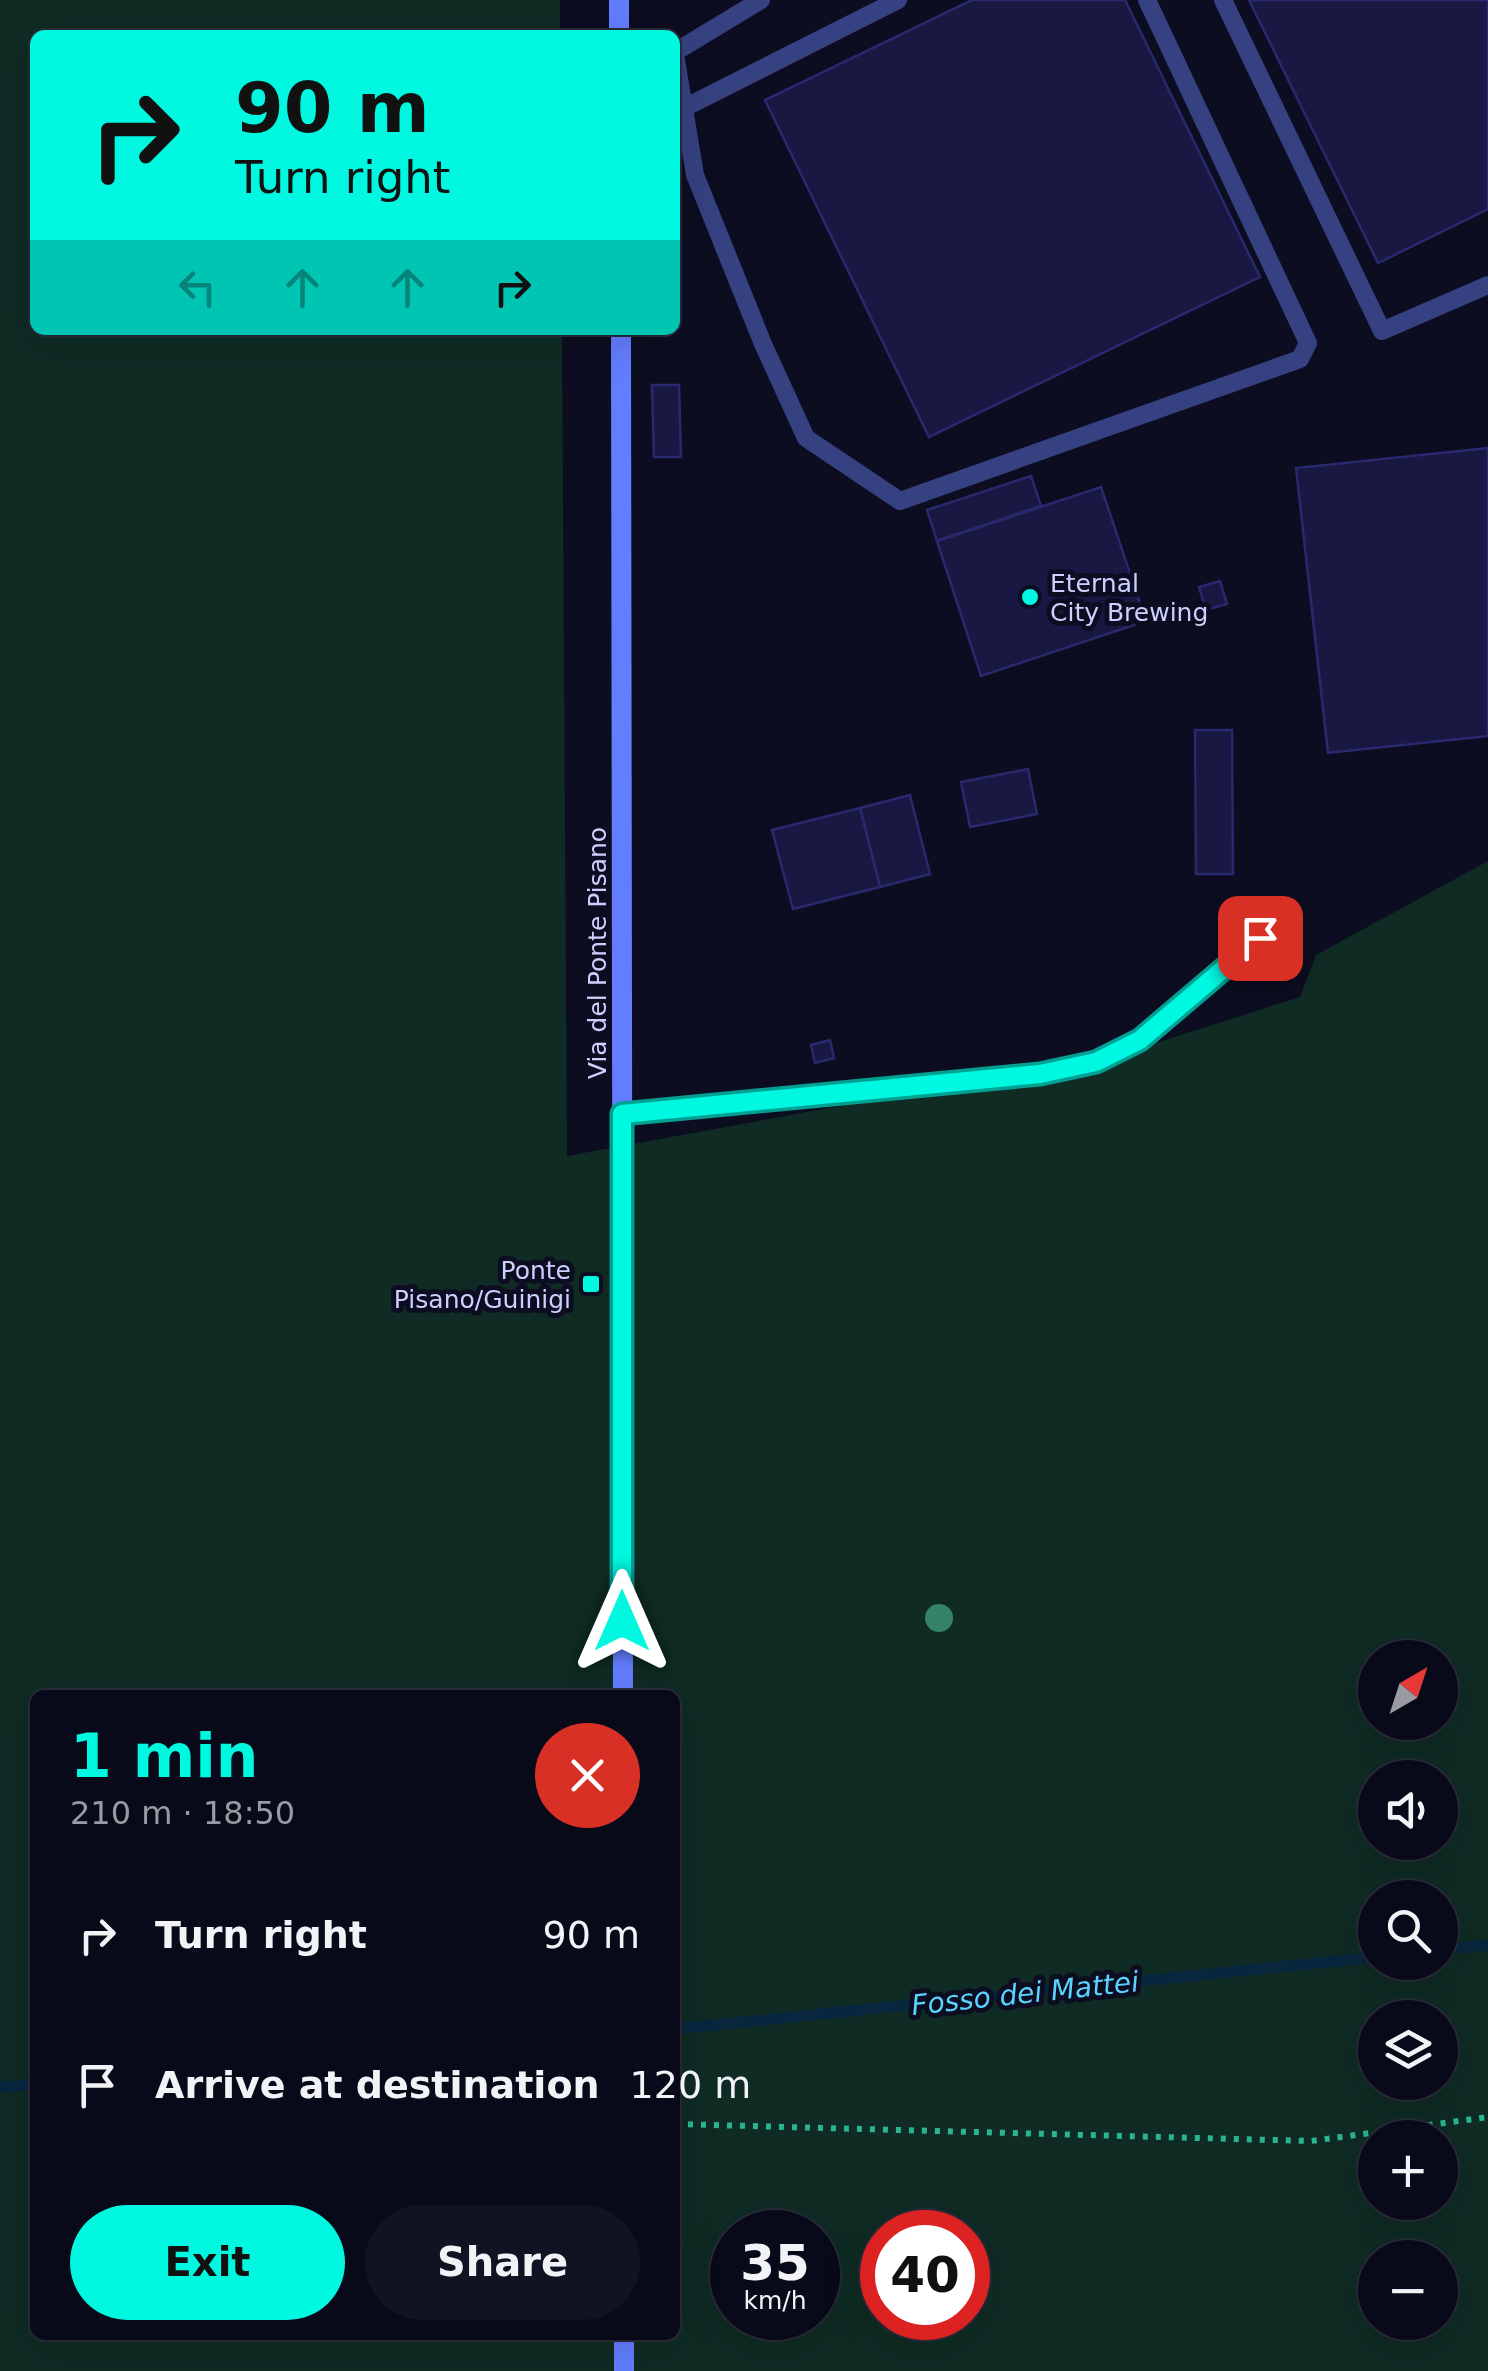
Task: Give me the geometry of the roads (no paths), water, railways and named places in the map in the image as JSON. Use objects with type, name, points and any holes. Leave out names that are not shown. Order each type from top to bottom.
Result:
[{"type":"street","points":[[619,0],[619,30]]},
{"type":"street","name":"Via del Ponte Pisano","points":[[621,335],[622,1690]]},
{"type":"street","points":[[624,2340],[624,2371]]},
{"type":"lane","points":[[680,50],[761,0]]},
{"type":"lane","points":[[684,108],[898,0]]},
{"type":"lane","points":[[680,84],[696,175],[763,344],[806,438],[900,501],[1300,359],[1308,344],[1147,0]]},
{"type":"lane","points":[[1223,0],[1382,331],[1488,286]]},
{"type":"lane","points":[[622,1114],[1040,1074],[1096,1062],[1140,1040],[1260,938]]},
{"type":"waterway","name":"Fosso dei Mattei","points":[[1458,1948],[1488,1945]]},
{"type":"waterway","name":"Fosso dei Mattei","points":[[680,2028],[1358,1959]]},
{"type":"waterway","name":"Fosso dei Mattei","points":[[0,2087],[30,2084]]},
{"type":"place","name":"Eternal City Brewing","points":[[1030,597]]},
{"type":"place","name":"Ponte Pisano/Guinigi","points":[[591,1284]]}]
